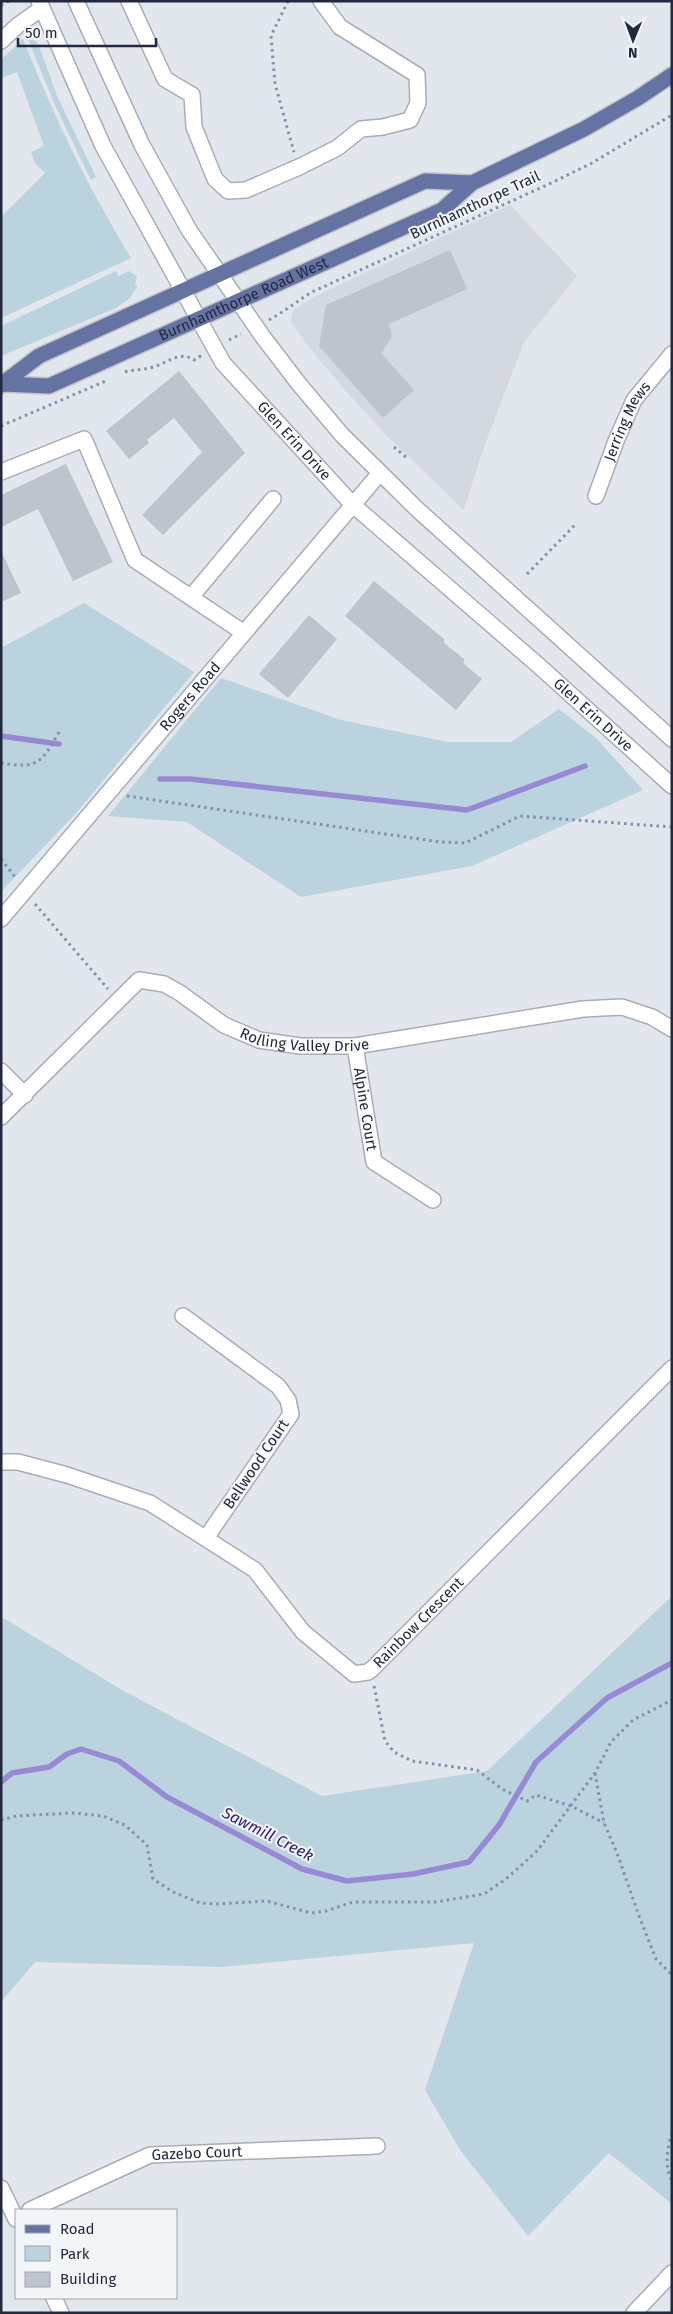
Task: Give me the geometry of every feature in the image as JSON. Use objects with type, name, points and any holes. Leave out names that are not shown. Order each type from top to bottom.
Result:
[{"type":"main road","name":"Burnhamthorpe Road West","points":[[2,384],[49,386],[442,210],[472,182],[584,129],[638,98],[672,75]]},
{"type":"main road","name":"Burnhamthorpe Road West","points":[[2,384],[39,356],[425,180],[472,182]]},
{"type":"street","points":[[76,1],[142,145],[189,230],[262,337],[299,384],[342,435],[380,473],[672,739]]},
{"type":"street","points":[[129,1],[166,79],[192,95],[194,127],[215,179],[228,191],[246,190],[299,167],[337,148],[360,129],[383,127],[410,120],[418,103],[417,75],[340,27],[321,1]]},
{"type":"street","points":[[1,41],[40,5]]},
{"type":"street","name":"Glen Erin Drive","points":[[40,5],[103,146],[182,292],[223,363],[353,505],[538,665],[672,786]]},
{"type":"street","name":"Jerring Mews","points":[[596,496],[634,400],[672,354]]},
{"type":"street","points":[[1,472],[84,439],[135,560],[244,633]]},
{"type":"street","name":"Rogers Road","points":[[1,919],[380,473]]},
{"type":"street","points":[[191,597],[273,499]]},
{"type":"street","name":"Rolling Valley Drive","points":[[1,1117],[139,980],[164,984],[180,993],[224,1025],[259,1040],[300,1046],[355,1046],[583,1009],[622,1007],[652,1017],[672,1029]]},
{"type":"street","name":"Alpine Court","points":[[355,1046],[374,1162],[433,1200]]},
{"type":"street","points":[[1,1071],[25,1095]]},
{"type":"street","name":"Bellwood Court","points":[[183,1316],[278,1386],[288,1400],[291,1414],[206,1538]]},
{"type":"street","name":"Rainbow Crescent","points":[[1,1462],[18,1462],[68,1475],[150,1503],[255,1570],[303,1632],[354,1674],[368,1672],[372,1669],[672,1368]]},
{"type":"street","name":"Gazebo Court","points":[[32,2209],[150,2155],[377,2146]]},
{"type":"street","points":[[3,2194],[15,2215]]},
{"type":"street","points":[[634,2313],[672,2273]]},
{"type":"street","points":[[54,2299],[61,2313]]},
{"type":"path","points":[[1,5],[9,1]]},
{"type":"path","points":[[288,1],[271,36],[275,84],[299,167]]},
{"type":"path","name":"Burnhamthorpe Trail","points":[[286,311],[298,300],[312,292],[592,163],[672,115]]},
{"type":"path","points":[[1,426],[78,394],[124,372],[154,367],[180,356],[188,356],[194,360],[200,356]]},
{"type":"path","points":[[394,447],[406,458]]},
{"type":"path","points":[[527,574],[575,526]]},
{"type":"path","points":[[1,763],[24,767],[37,763],[46,754],[59,732]]},
{"type":"path","points":[[108,793],[440,842],[464,843],[520,816],[672,827]]},
{"type":"path","points":[[1,859],[25,891],[118,1000]]},
{"type":"path","points":[[372,1669],[385,1741],[394,1752],[412,1761],[477,1770],[502,1789],[527,1801],[536,1796],[571,1806],[604,1823]]},
{"type":"path","points":[[1,1820],[16,1816],[72,1813],[104,1816],[125,1825],[147,1845],[153,1879],[173,1892],[200,1903],[267,1901],[311,1913],[326,1911],[353,1902],[436,1902],[484,1894],[506,1879],[537,1851],[595,1773],[611,1742],[633,1720],[672,1700]]},
{"type":"path","points":[[595,1773],[604,1823],[656,1959],[672,1975]]},
{"type":"path","points":[[672,2133],[666,2150],[669,2175],[672,2181]]},
{"type":"shaded area","points":[[510,205],[577,276],[524,342],[481,455],[464,510],[384,433],[346,391],[308,346],[291,322],[291,315],[295,309],[318,295]]},
{"type":"green space","points":[[23,39],[72,150],[131,258],[1,318],[1,217],[45,173],[35,163],[31,152],[44,146],[17,72],[1,78],[1,60]]},
{"type":"green space","points":[[28,39],[36,41],[39,46],[57,96],[96,177],[91,180],[54,103]]},
{"type":"green space","points":[[116,271],[118,276],[129,271],[137,276],[135,285],[138,286],[129,299],[116,308],[1,356],[1,326]]},
{"type":"green space","points":[[84,603],[194,672],[77,812],[1,892],[1,648]]},
{"type":"green space","points":[[221,678],[341,720],[448,742],[511,742],[559,709],[596,738],[643,790],[472,866],[301,897],[187,822],[108,816]]},
{"type":"green space","points":[[672,1596],[672,2204],[609,2153],[528,2236],[460,2150],[425,2090],[474,1943],[222,1967],[35,1962],[1,2002],[1,1619],[5,1619],[122,1690],[322,1796],[487,1771]]},
{"type":"building","points":[[450,250],[467,289],[389,324],[392,337],[381,353],[414,390],[383,418],[319,346],[326,305]]},
{"type":"building","points":[[179,371],[245,453],[163,535],[142,515],[202,452],[174,418],[147,440],[149,443],[129,459],[106,431]]},
{"type":"building","points":[[66,464],[113,562],[73,581],[38,509],[1,527],[1,495]]},
{"type":"building","points":[[1,551],[21,593],[1,602]]},
{"type":"building","points":[[374,581],[444,639],[444,643],[464,659],[464,664],[482,679],[456,710],[345,616]]},
{"type":"building","points":[[309,615],[337,639],[288,698],[259,674]]},
{"type":"waterway","points":[[1,736],[59,744]]},
{"type":"waterway","points":[[160,779],[190,779],[467,810],[585,766]]},
{"type":"waterway","name":"Sawmill Creek","points":[[1,1782],[12,1773],[49,1767],[67,1754],[81,1749],[119,1761],[167,1797],[302,1869],[347,1881],[413,1874],[469,1862],[499,1825],[536,1762],[607,1698],[672,1663]]}]
